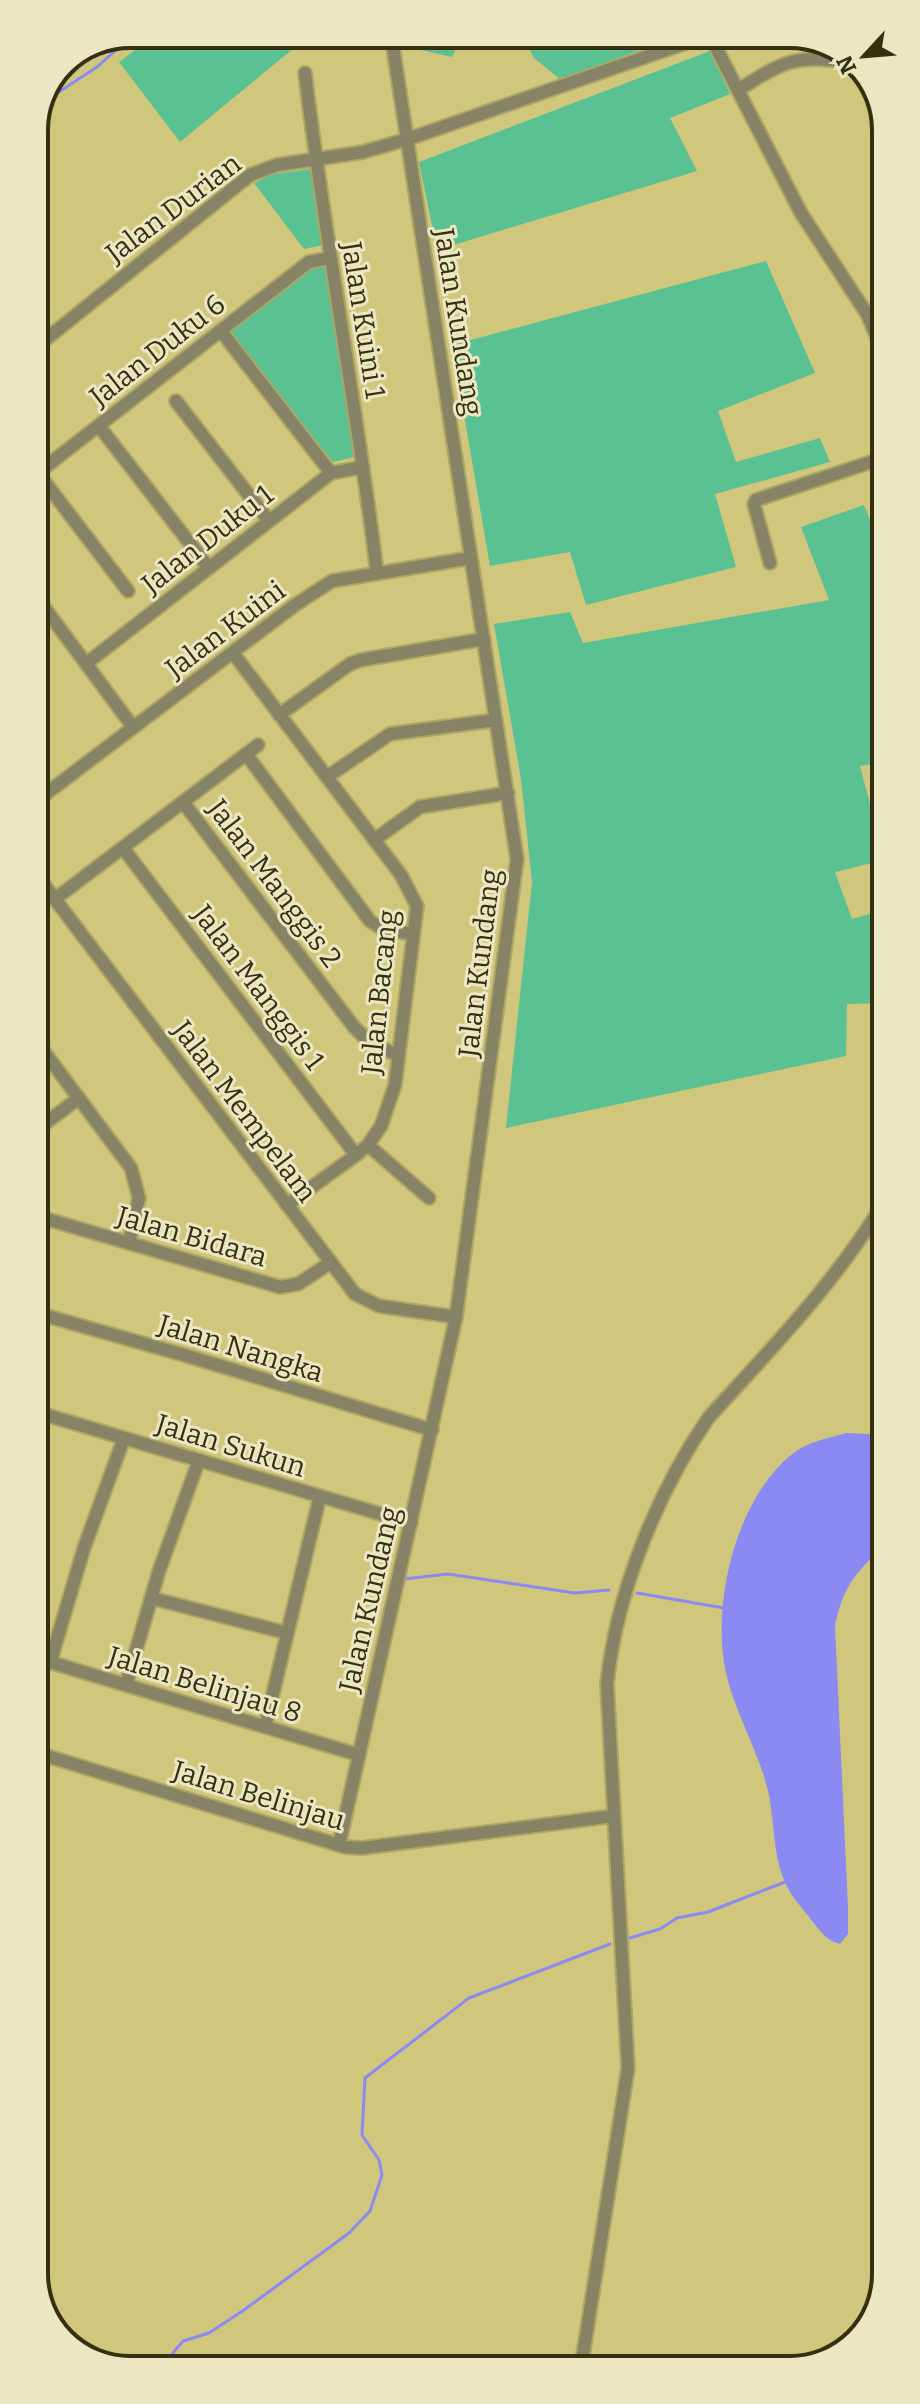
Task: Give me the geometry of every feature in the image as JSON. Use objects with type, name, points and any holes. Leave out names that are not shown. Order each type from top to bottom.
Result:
[{"type":"street","name":"Jalan Kundang","points":[[339,1845],[456,1317],[516,877],[515,840],[393,48]]},
{"type":"street","name":"Jalan Durian","points":[[48,338],[250,175],[277,165],[363,152],[408,139],[669,48]]},
{"type":"street","points":[[716,48],[801,213],[872,326]]},
{"type":"street","points":[[738,90],[778,65],[793,60],[824,59]]},
{"type":"street","name":"Jalan Kuini 1","points":[[305,73],[377,573]]},
{"type":"street","name":"Jalan Duku 6","points":[[48,465],[309,262],[330,258]]},
{"type":"street","points":[[221,331],[331,473]]},
{"type":"street","points":[[176,401],[269,521]]},
{"type":"street","points":[[99,426],[209,568]]},
{"type":"street","points":[[770,563],[754,510],[756,500],[872,462]]},
{"type":"street","name":"Jalan Duku 1","points":[[87,663],[331,473],[363,467]]},
{"type":"street","points":[[48,489],[128,591]]},
{"type":"street","name":"Jalan Kuini","points":[[48,792],[332,581],[471,558]]},
{"type":"street","points":[[48,612],[133,727]]},
{"type":"street","points":[[279,715],[350,664],[484,639]]},
{"type":"street","name":"Jalan Bacang","points":[[233,653],[401,875],[417,906],[395,1085],[381,1126],[368,1145],[287,1205]]},
{"type":"street","points":[[327,777],[390,734],[496,720]]},
{"type":"street","points":[[55,899],[258,745]]},
{"type":"street","points":[[246,754],[364,915],[383,929],[413,934]]},
{"type":"street","points":[[374,840],[420,807],[508,793]]},
{"type":"street","name":"Jalan Manggis 2","points":[[183,802],[354,1027],[367,1040],[398,1056]]},
{"type":"street","name":"Jalan Manggis 1","points":[[123,848],[356,1155]]},
{"type":"street","name":"Jalan Mempelam","points":[[48,890],[355,1294],[379,1306],[456,1317]]},
{"type":"street","points":[[48,1057],[131,1168],[139,1198],[129,1243]]},
{"type":"street","points":[[48,1121],[79,1098]]},
{"type":"street","points":[[368,1145],[429,1198]]},
{"type":"street","name":"Jalan Bidara","points":[[48,1219],[280,1287],[298,1284],[330,1263]]},
{"type":"street","points":[[583,2356],[628,2068],[607,1684],[618,1615],[656,1514],[695,1437],[709,1417],[823,1292],[872,1220]]},
{"type":"street","name":"Jalan Nangka","points":[[48,1316],[432,1430]]},
{"type":"street","name":"Jalan Sukun","points":[[48,1415],[411,1523]]},
{"type":"street","points":[[50,1663],[84,1548],[124,1438]]},
{"type":"street","points":[[126,1685],[151,1598],[199,1460]]},
{"type":"street","points":[[265,1727],[320,1496]]},
{"type":"street","points":[[151,1598],[287,1633]]},
{"type":"street","name":"Jalan Belinjau 8","points":[[50,1663],[359,1755]]},
{"type":"street","name":"Jalan Belinjau","points":[[48,1756],[339,1845],[362,1848],[614,1816]]},
{"type":"green space","points":[[138,48],[294,48],[180,142],[119,62]]},
{"type":"green space","points":[[412,48],[457,48],[452,57]]},
{"type":"green space","points":[[529,48],[644,48],[561,80],[534,58]]},
{"type":"green space","points":[[710,51],[730,94],[670,118],[697,171],[437,250],[419,162]]},
{"type":"green space","points":[[92,58],[65,81],[72,72]]},
{"type":"green space","points":[[311,169],[323,245],[304,249],[254,183],[274,174]]},
{"type":"green space","points":[[766,261],[815,373],[718,411],[736,462],[820,438],[830,462],[715,494],[736,567],[586,605],[570,552],[490,566],[452,345]]},
{"type":"green space","points":[[326,265],[354,457],[333,462],[229,330],[310,267]]},
{"type":"green space","points":[[864,505],[872,524],[872,764],[860,766],[872,804],[872,863],[835,872],[852,919],[872,913],[872,1003],[847,1004],[846,1056],[506,1128],[532,882],[521,779],[494,624],[570,612],[583,643],[829,600],[801,527]]},
{"type":"shaded area","points":[[847,1433],[872,1434],[872,1558],[846,1590],[835,1626],[848,1908],[848,1934],[840,1944],[819,1929],[785,1882],[776,1848],[767,1787],[735,1702],[722,1646],[725,1586],[742,1526],[755,1499],[772,1475],[791,1455],[818,1441]]},
{"type":"waterway","points":[[56,94],[97,67],[116,50]]},
{"type":"waterway","points":[[404,1579],[448,1574],[575,1593],[609,1590]]},
{"type":"waterway","points":[[637,1593],[724,1608]]},
{"type":"waterway","points":[[630,1938],[660,1929],[677,1918],[708,1912],[785,1882]]},
{"type":"waterway","points":[[170,2356],[183,2341],[209,2333],[244,2310],[349,2233],[370,2211],[382,2175],[379,2160],[362,2135],[365,2078],[469,1998],[610,1944]]}]
